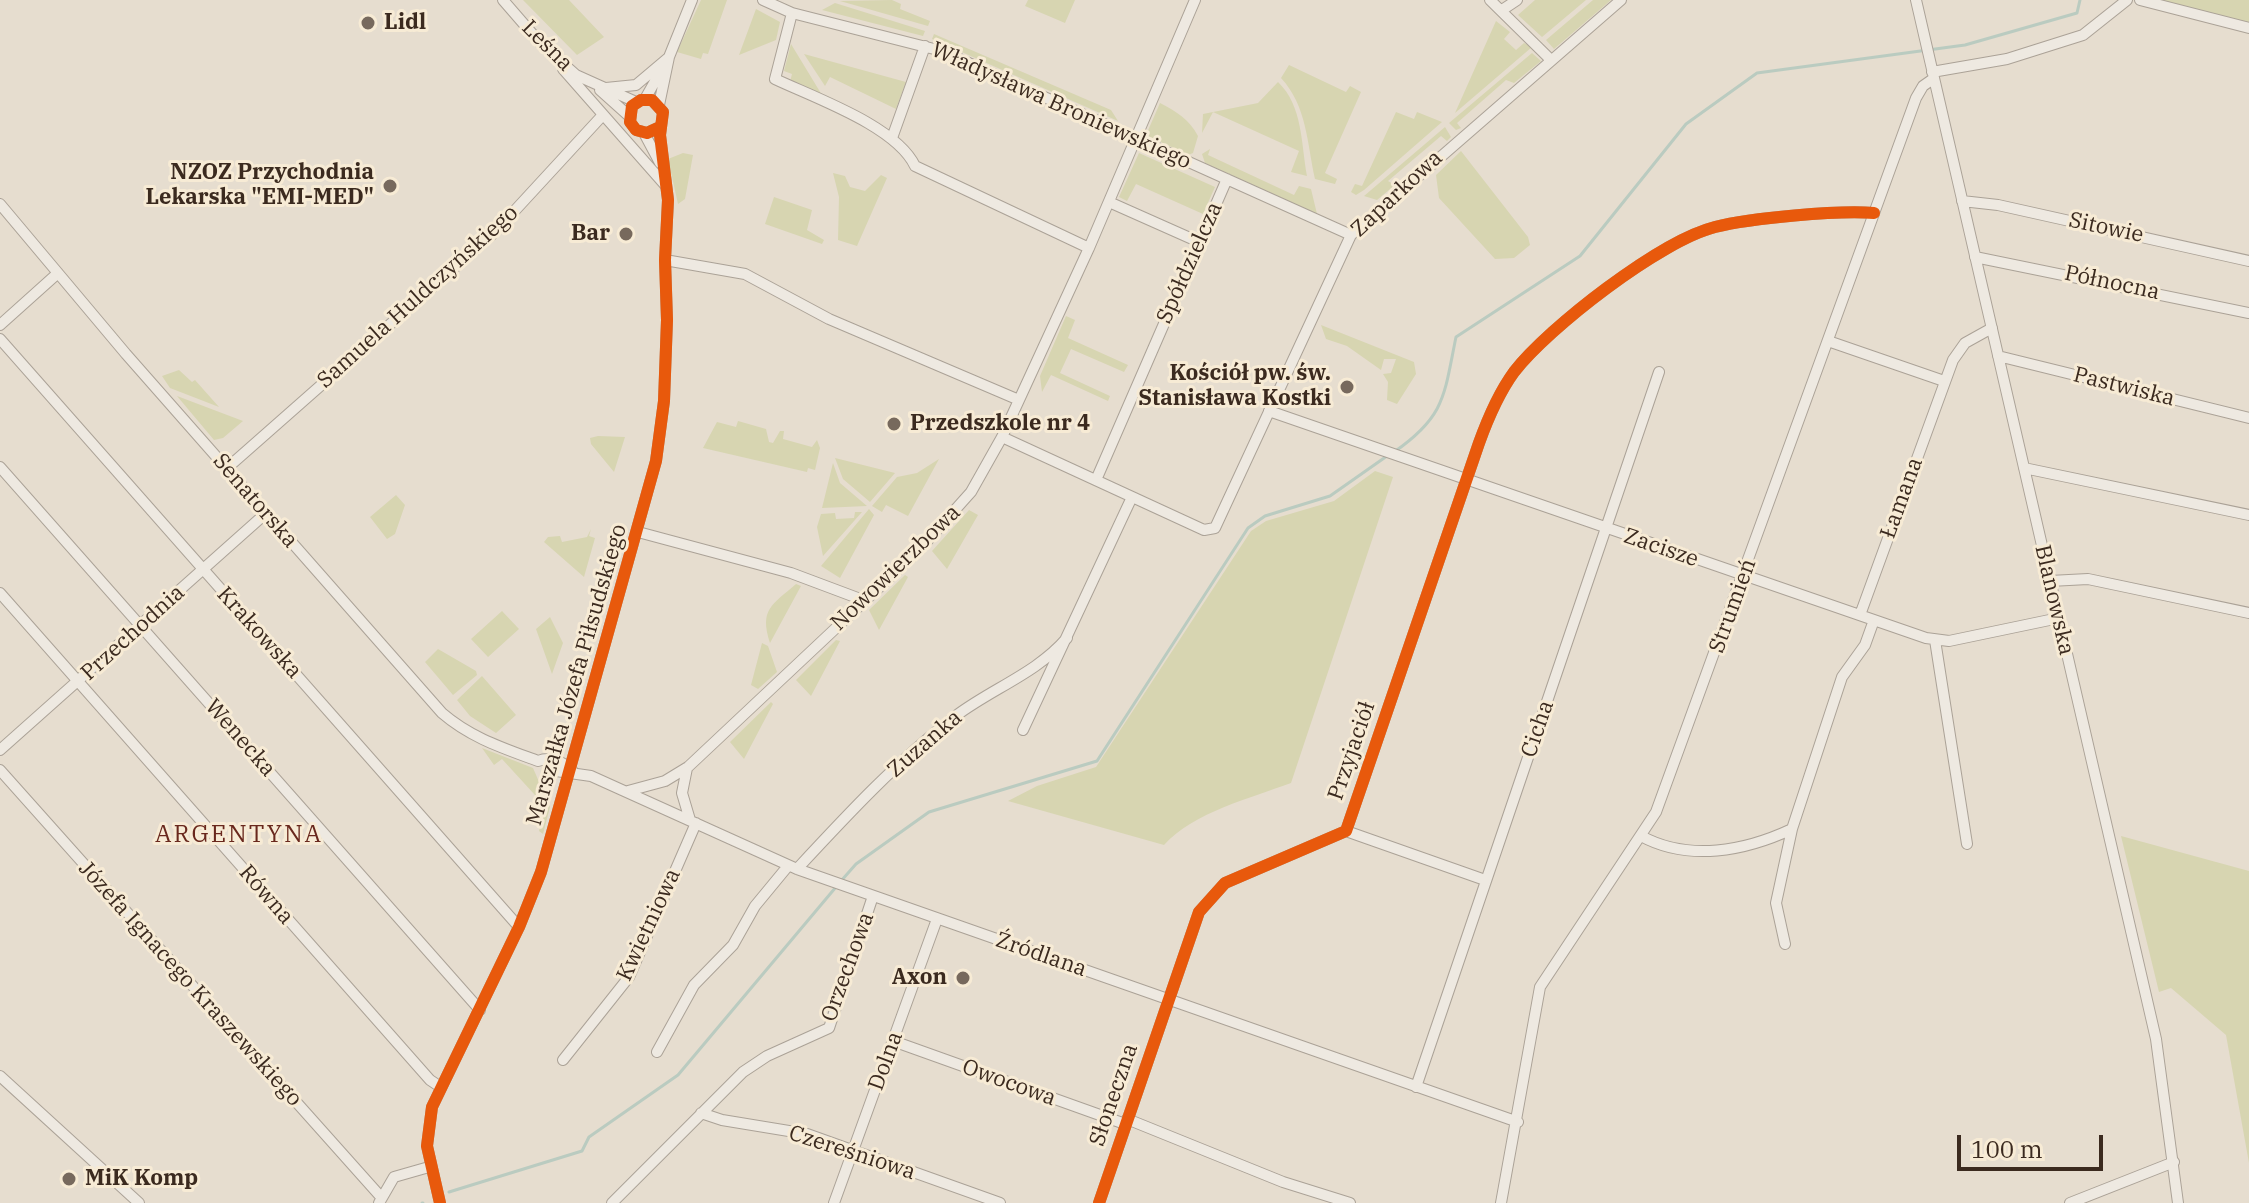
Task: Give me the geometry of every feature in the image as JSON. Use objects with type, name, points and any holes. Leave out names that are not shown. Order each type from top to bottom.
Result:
[{"type":"street","name":"Leśna","points":[[503,0],[558,61],[598,87],[629,116]]},
{"type":"street","points":[[664,169],[660,127],[663,112],[659,105],[669,57],[692,0]]},
{"type":"street","name":"Władysława Broniewskiego","points":[[763,0],[792,13],[925,46],[1351,235]]},
{"type":"street","name":"Nowowierzbowa","points":[[627,791],[665,781],[688,767],[920,549],[963,504],[1002,437],[1089,248],[1195,0]]},
{"type":"street","points":[[1490,0],[1551,60]]},
{"type":"street","points":[[1502,10],[1517,0]]},
{"type":"street","name":"Zaparkowa","points":[[1132,497],[1209,531],[1219,523],[1351,235],[1621,0]]},
{"type":"street","name":"Blanowska","points":[[1916,0],[2156,1039],[2178,1203]]},
{"type":"street","points":[[1933,76],[2007,59],[2083,35],[2127,0]]},
{"type":"street","points":[[2140,0],[2249,28]]},
{"type":"street","points":[[792,13],[775,79],[892,138],[904,147],[915,166],[1089,248]]},
{"type":"street","points":[[892,138],[925,46]]},
{"type":"street","points":[[598,87],[636,85],[669,57]]},
{"type":"street","points":[[664,169],[644,133],[632,126],[629,116],[669,57]]},
{"type":"street","points":[[558,61],[601,117],[668,188]]},
{"type":"street","name":"Strumień","points":[[1501,1203],[1540,987],[1641,836],[1667,786],[1916,98],[1933,76]]},
{"type":"street","name":"Leśna","points":[[598,87],[641,100]]},
{"type":"street","points":[[641,100],[659,105]]},
{"type":"street","name":"Samuela Huldczyńskiego","points":[[226,469],[496,231],[601,117]]},
{"type":"street","points":[[644,133],[660,127]]},
{"type":"street","name":"Marszałka Józefa Piłsudskiego","points":[[440,1203],[429,1167],[428,1124],[439,1086],[480,1010],[541,872],[656,461],[664,401],[668,188],[664,169]]},
{"type":"street","name":"Spółdzielcza","points":[[1096,480],[1227,179]]},
{"type":"street","name":"Sitowie","points":[[1962,201],[1998,205],[2249,261]]},
{"type":"street","points":[[1109,202],[1199,242]]},
{"type":"street","name":"Senatorska","points":[[0,204],[265,514],[442,713],[469,734],[538,761],[566,790]]},
{"type":"street","name":"Przyjaciół","points":[[1346,831],[1465,480],[1490,414],[1514,372],[1540,345],[1638,267],[1682,240],[1714,227],[1874,213]]},
{"type":"street","name":"Północna","points":[[1975,257],[2249,313]]},
{"type":"street","points":[[665,260],[745,274],[829,319],[1019,400]]},
{"type":"street","points":[[0,325],[58,273]]},
{"type":"street","name":"Łamana","points":[[1860,615],[1944,381],[1961,347],[1992,328]]},
{"type":"street","name":"Krakowska","points":[[0,339],[519,927]]},
{"type":"street","points":[[1828,341],[1944,381]]},
{"type":"street","name":"Pastwiska","points":[[1998,356],[2249,418]]},
{"type":"street","name":"Cicha","points":[[1416,1087],[1659,372]]},
{"type":"street","name":"Zacisze","points":[[1269,411],[1404,460],[1935,640],[1949,641],[2059,618]]},
{"type":"street","points":[[1002,437],[1132,497],[1023,730]]},
{"type":"street","name":"Wenecka","points":[[0,467],[480,1010]]},
{"type":"street","points":[[2024,468],[2249,515]]},
{"type":"street","name":"Przechodnia","points":[[0,750],[265,514]]},
{"type":"street","points":[[638,532],[793,574],[863,600]]},
{"type":"street","points":[[2050,581],[2088,579],[2249,613]]},
{"type":"street","name":"Równa","points":[[0,593],[430,1080],[439,1086]]},
{"type":"street","points":[[1785,944],[1776,903],[1792,829],[1842,677],[1865,645],[1874,620]]},
{"type":"street","name":"Zuzanka","points":[[657,1052],[694,985],[733,945],[755,906],[793,867],[940,728],[970,706],[1038,666],[1067,638]]},
{"type":"street","points":[[1935,640],[1967,844]]},
{"type":"street","name":"Senatorska","points":[[538,761],[545,758],[565,763],[572,770]]},
{"type":"street","points":[[688,767],[682,793],[693,822]]},
{"type":"street","name":"Józefa Ignacego Kraszewskiego","points":[[0,770],[380,1200]]},
{"type":"street","points":[[549,770],[572,770]]},
{"type":"street","name":"Źródlana","points":[[572,770],[627,791],[839,885],[1518,1122]]},
{"type":"street","name":"Kwietniowa","points":[[563,1060],[629,977],[693,822]]},
{"type":"street","points":[[1641,836],[1670,849],[1710,851],[1742,848],[1792,829]]},
{"type":"street","name":"Przyjaciół","points":[[1168,999],[1199,912],[1210,896],[1225,883],[1346,831],[1485,880]]},
{"type":"street","name":"Orzechowa","points":[[701,1113],[753,1064],[829,1028],[873,896]]},
{"type":"street","name":"Dolna","points":[[834,1203],[937,919]]},
{"type":"street","name":"Słoneczna","points":[[1099,1203],[1168,999]]},
{"type":"street","name":"Owocowa","points":[[893,1041],[1126,1122],[1283,1182],[1350,1203]]},
{"type":"street","points":[[0,1076],[139,1203]]},
{"type":"street","points":[[612,1203],[701,1113]]},
{"type":"street","name":"Czereśniowa","points":[[701,1113],[722,1120],[807,1134],[1000,1203]]},
{"type":"street","points":[[2070,1203],[2174,1162]]},
{"type":"street","points":[[380,1200],[394,1177],[429,1167]]},
{"type":"shaded area","points":[[523,0],[569,0],[604,37],[577,55]]},
{"type":"shaded area","points":[[701,0],[727,0],[708,54],[703,53],[701,59],[677,52]]},
{"type":"shaded area","points":[[892,0],[901,4],[900,9],[930,21],[928,26],[840,1]]},
{"type":"shaded area","points":[[1028,0],[1075,0],[1065,23],[1025,6]]},
{"type":"shaded area","points":[[1535,0],[1586,0],[1542,37],[1518,15]]},
{"type":"shaded area","points":[[1593,0],[1611,0],[1554,49],[1546,40]]},
{"type":"shaded area","points":[[2158,0],[2249,0],[2249,23]]},
{"type":"shaded area","points":[[835,3],[925,31],[923,36],[822,10]]},
{"type":"shaded area","points":[[756,9],[780,22],[776,40],[739,55]]},
{"type":"shaded area","points":[[1496,21],[1510,32],[1504,39],[1516,50],[1524,43],[1532,47],[1455,113]]},
{"type":"shaded area","points":[[934,34],[1111,110],[1118,121],[932,39]]},
{"type":"shaded area","points":[[791,44],[825,100],[790,82],[792,74],[784,71]]},
{"type":"shaded area","points":[[1532,53],[1541,61],[1514,83],[1506,80],[1457,123],[1461,128],[1456,130],[1449,123]]},
{"type":"shaded area","points":[[804,54],[906,82],[896,109],[830,77],[825,86]]},
{"type":"shaded area","points":[[1289,65],[1346,92],[1350,86],[1361,92],[1325,173],[1337,179],[1335,184],[1315,179],[1301,113],[1281,78]]},
{"type":"shaded area","points":[[1278,82],[1297,114],[1307,176],[1291,172],[1299,151],[1213,112],[1258,103]]},
{"type":"shaded area","points":[[1160,103],[1191,125],[1198,136],[1193,153],[1188,155],[1146,135]]},
{"type":"shaded area","points":[[1213,112],[1202,133],[1203,114]]},
{"type":"shaded area","points":[[1396,112],[1414,119],[1417,112],[1442,122],[1356,195],[1351,192],[1355,184],[1362,186]]},
{"type":"shaded area","points":[[1445,127],[1451,137],[1447,141],[1441,136],[1388,181],[1395,185],[1377,200],[1364,196]]},
{"type":"shaded area","points":[[1210,149],[1208,155],[1294,195],[1299,186],[1311,189],[1317,214],[1205,163],[1202,154]]},
{"type":"shaded area","points":[[1461,151],[1528,237],[1530,245],[1514,258],[1495,259],[1439,198],[1436,175]]},
{"type":"shaded area","points":[[683,153],[693,155],[685,199],[678,204],[668,159]]},
{"type":"shaded area","points":[[1139,153],[1215,187],[1203,214],[1136,184],[1127,201],[1119,197]]},
{"type":"shaded area","points":[[833,173],[845,176],[850,187],[865,191],[881,175],[887,178],[857,246],[838,240],[839,197]]},
{"type":"shaded area","points":[[774,197],[812,210],[807,230],[824,240],[822,244],[765,224]]},
{"type":"shaded area","points":[[1066,316],[1075,320],[1068,338],[1128,365],[1124,372],[1071,349],[1060,373],[1110,396],[1108,401],[1051,375],[1042,392],[1040,376]]},
{"type":"shaded area","points":[[1321,325],[1414,362],[1416,374],[1397,404],[1387,400],[1388,382],[1383,374],[1391,373],[1396,359],[1384,359],[1381,370],[1347,346],[1326,339]]},
{"type":"shaded area","points":[[179,370],[192,382],[195,380],[219,407],[170,388],[162,376]]},
{"type":"shaded area","points":[[177,396],[243,421],[223,438],[214,440]]},
{"type":"shaded area","points":[[738,421],[766,429],[769,442],[773,443],[780,431],[784,431],[783,439],[812,447],[817,440],[820,448],[815,470],[808,468],[807,472],[703,448],[717,422],[736,427]]},
{"type":"shaded area","points":[[625,437],[614,472],[591,444],[590,438]]},
{"type":"shaded area","points":[[835,458],[895,473],[870,502],[843,479]]},
{"type":"shaded area","points":[[939,459],[908,516],[886,505],[882,512],[872,506],[897,477],[917,473]]},
{"type":"shaded area","points":[[833,463],[840,483],[867,506],[822,508]]},
{"type":"shaded area","points":[[1375,471],[1393,477],[1291,783],[1207,815],[1176,833],[1164,845],[1008,801],[1037,786],[1096,767],[1251,531],[1266,521],[1334,501]]},
{"type":"shaded area","points":[[396,495],[405,505],[395,534],[387,539],[370,517]]},
{"type":"shaded area","points":[[869,509],[874,515],[840,578],[821,566]]},
{"type":"shaded area","points":[[969,510],[978,515],[947,569],[932,551]]},
{"type":"shaded area","points":[[855,512],[862,512],[823,556],[817,527],[821,514],[835,513],[836,519],[854,518]]},
{"type":"shaded area","points":[[591,529],[589,536],[595,538],[584,577],[544,542],[548,537],[560,536],[562,542],[587,537]]},
{"type":"shaded area","points":[[905,575],[908,577],[879,630],[869,610]]},
{"type":"shaded area","points":[[796,584],[801,586],[770,643],[767,615],[774,603]]},
{"type":"shaded area","points":[[502,611],[519,629],[488,657],[471,639]]},
{"type":"shaded area","points":[[550,617],[563,643],[552,674],[536,629]]},
{"type":"shaded area","points":[[836,640],[840,641],[811,696],[796,680]]},
{"type":"shaded area","points":[[762,643],[768,646],[777,672],[758,689],[751,685]]},
{"type":"shaded area","points":[[438,649],[476,671],[477,675],[453,695],[425,662]]},
{"type":"shaded area","points":[[482,676],[516,715],[496,733],[470,716],[457,700]]},
{"type":"shaded area","points":[[771,702],[773,704],[744,759],[730,742]]},
{"type":"shaded area","points":[[482,748],[533,768],[550,807],[543,834],[539,831],[545,806],[502,759],[494,765]]},
{"type":"shaded area","points":[[2121,836],[2249,871],[2249,1163],[2226,1035],[2171,988],[2159,992]]},
{"type":"waterway","points":[[1394,452],[1424,427],[1440,403],[1456,337],[1580,256],[1686,124],[1757,73],[1965,45],[2077,13],[2080,0]]},
{"type":"waterway","points":[[841,881],[856,864],[929,812],[1097,761],[1248,528],[1265,516],[1330,496],[1387,456]]},
{"type":"waterway","points":[[449,1192],[582,1151],[589,1137],[678,1075],[836,887]]},
{"type":"cycle path","points":[[440,1203],[427,1146],[432,1107],[519,927],[541,872],[656,461],[664,401],[667,320],[665,260],[668,200],[660,135],[663,112],[652,100],[641,100],[632,106],[630,122],[636,130],[647,133],[660,127]]},
{"type":"cycle path","points":[[1099,1203],[1199,912],[1225,883],[1346,831],[1479,443],[1494,406],[1514,372],[1530,353],[1578,310],[1636,267],[1692,235],[1715,227],[1772,218],[1874,213]]},
{"type":"place","name":"Lidl","points":[[368,23]]},
{"type":"place","name":"NZOZ Przychodnia Lekarska \"EMI-MED\"","points":[[390,186]]},
{"type":"place","name":"Bar","points":[[626,234]]},
{"type":"place","name":"Kościół pw. św. Stanisława Kostki","points":[[1347,387]]},
{"type":"place","name":"Przedszkole nr 4","points":[[894,424]]},
{"type":"place","name":"Axon","points":[[963,978]]},
{"type":"place","name":"MiK Komp","points":[[69,1179]]},
{"type":"district","name":"ARGENTYNA","points":[[239,835]]}]
